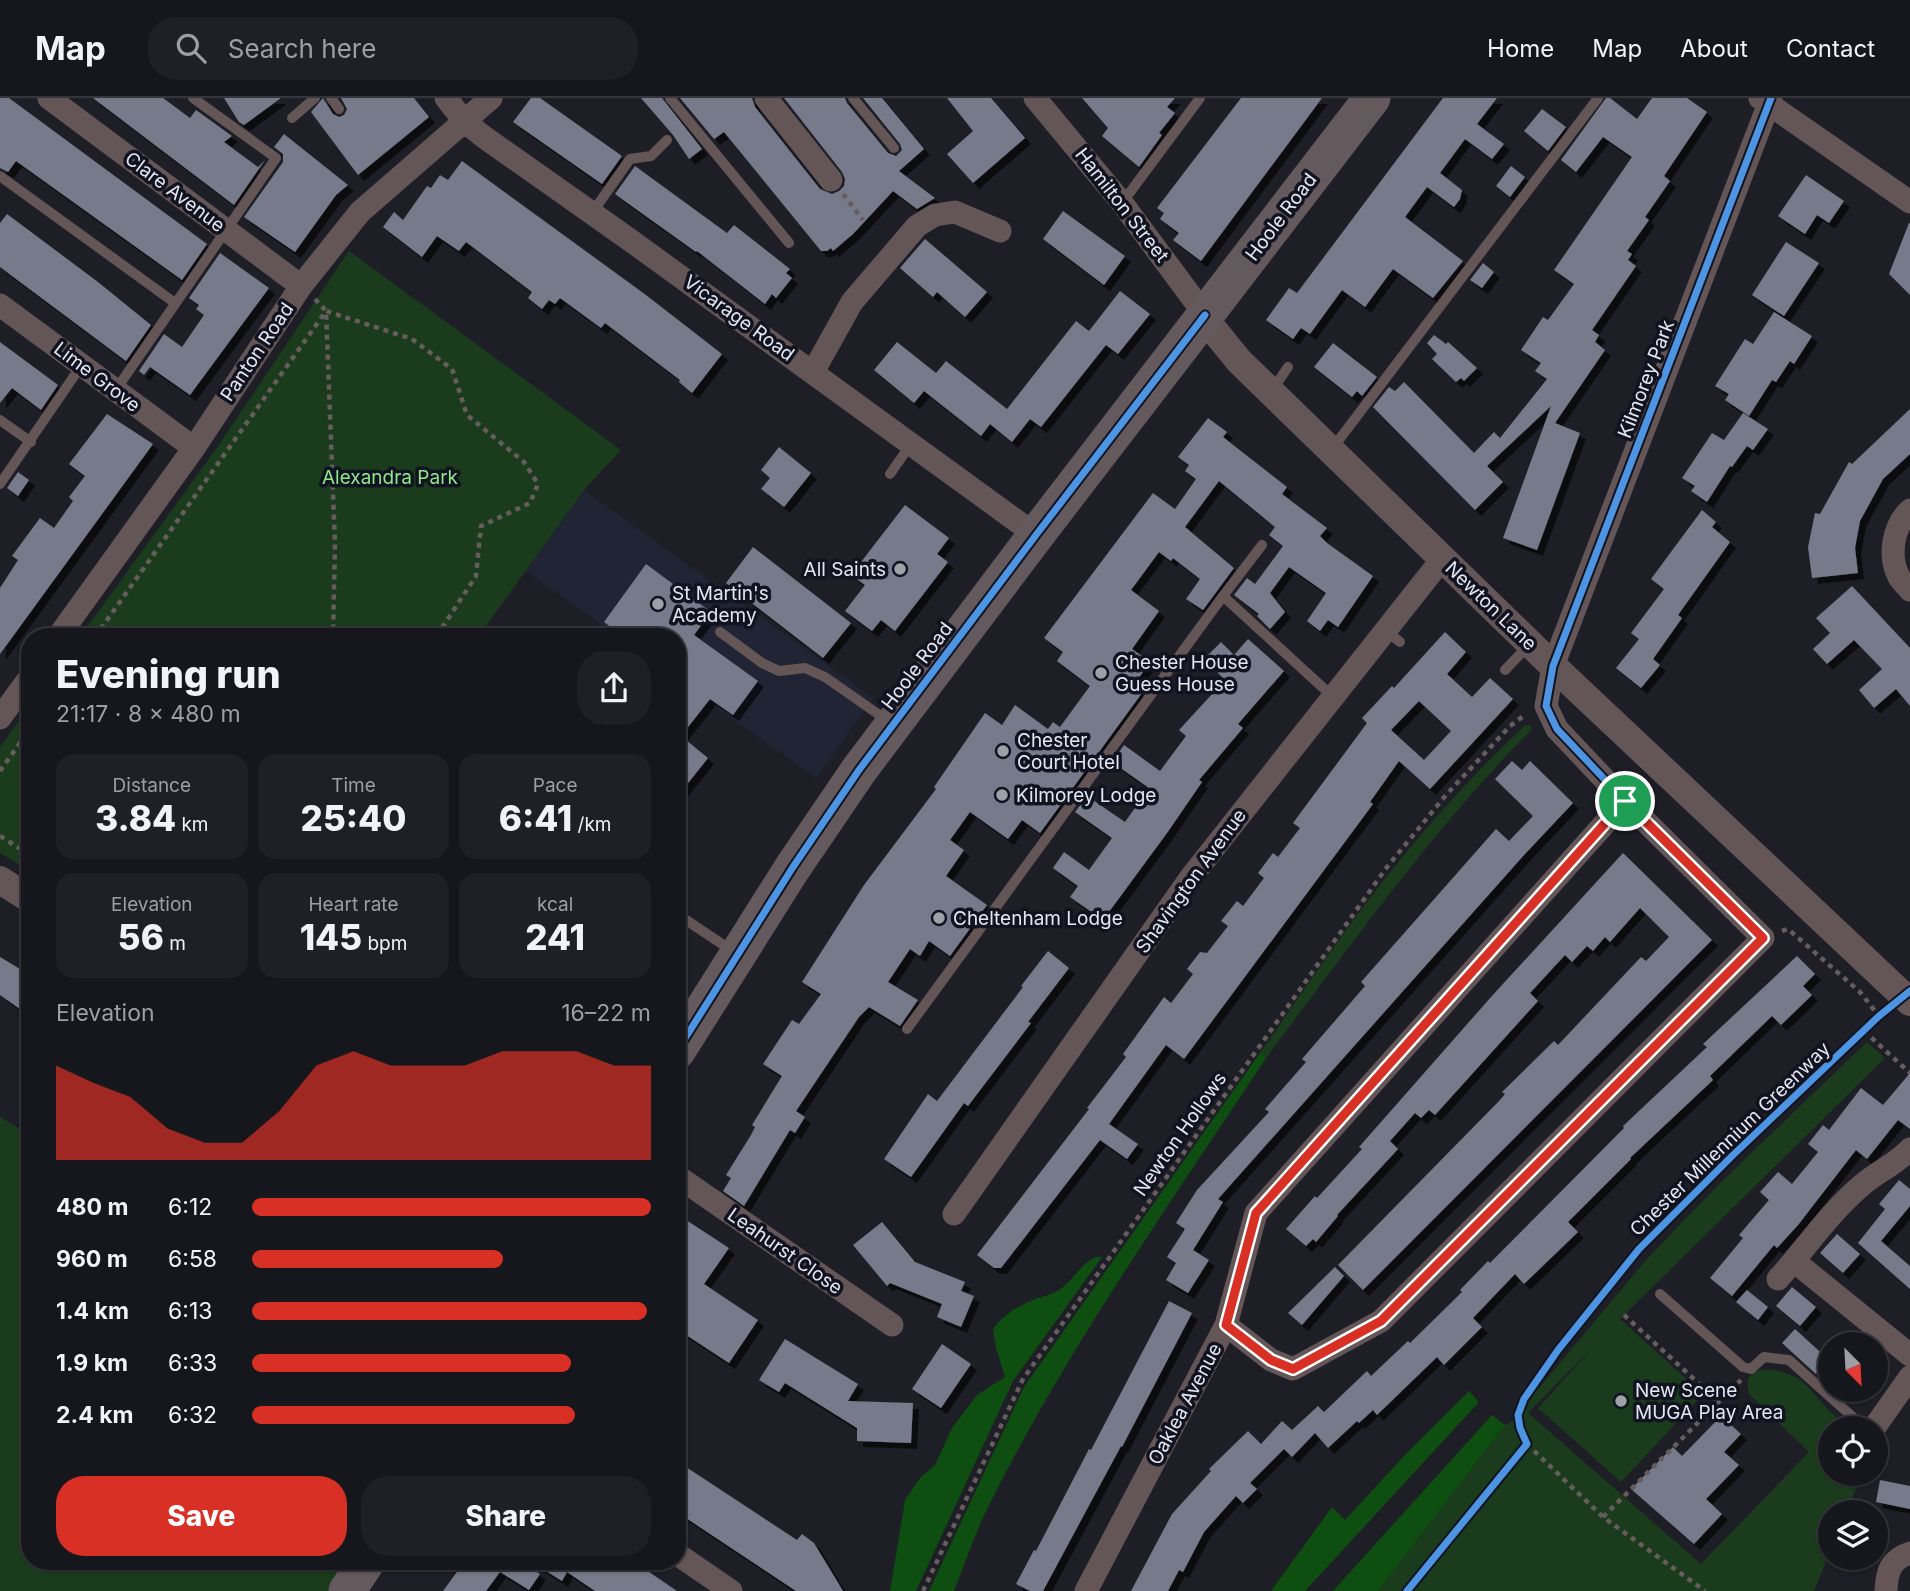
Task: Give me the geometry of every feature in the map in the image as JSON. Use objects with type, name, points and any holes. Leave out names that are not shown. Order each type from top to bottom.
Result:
[{"type":"highway","name":"Hoole Road","points":[[686,1037],[793,867],[893,724],[1371,98]]},
{"type":"highway","points":[[347,1591],[361,1570]]},
{"type":"street","name":"Clare Avenue","points":[[49,98],[301,286]]},
{"type":"street","name":"Vicarage Road","points":[[446,98],[464,121],[1036,535]]},
{"type":"street","name":"Panton Road","points":[[64,628],[194,448],[301,286],[360,212],[491,98]]},
{"type":"street","points":[[766,98],[831,180]]},
{"type":"street","name":"Hamilton Street","points":[[1035,98],[1122,204],[1205,315]]},
{"type":"street","points":[[1766,100],[1910,202]]},
{"type":"street","name":"Kilmorey Park","points":[[1763,938],[1625,801],[1557,729],[1546,706],[1553,666],[1766,100]]},
{"type":"street","points":[[813,372],[852,302],[917,226],[935,215],[955,212],[1000,230]]},
{"type":"street","name":"Lime Grove","points":[[0,304],[194,448]]},
{"type":"street","name":"Newton Lane","points":[[1205,315],[1239,361],[1553,666],[1855,950],[1900,1005]]},
{"type":"street","points":[[1910,510],[1903,517],[1893,543],[1899,578],[1910,590]]},
{"type":"street","name":"Shavington Avenue","points":[[954,1213],[1191,877],[1332,696],[1392,636],[1442,559]]},
{"type":"street","points":[[0,718],[21,689]]},
{"type":"street","name":"Oaklea Avenue","points":[[1086,1591],[1226,1325],[1256,1213],[1625,801]]},
{"type":"street","points":[[0,880],[21,893]]},
{"type":"street","points":[[1226,1325],[1271,1360],[1293,1369],[1381,1321],[1763,938]]},
{"type":"street","points":[[1778,1279],[1824,1222],[1863,1184],[1910,1149]]},
{"type":"street","name":"Leahurst Close","points":[[686,1183],[892,1325]]},
{"type":"street","points":[[1794,1261],[1910,1355]]},
{"type":"street","points":[[1882,1416],[1910,1377]]},
{"type":"street","points":[[1886,1591],[1886,1574],[1893,1562],[1910,1553]]},
{"type":"street","points":[[686,1560],[731,1591]]},
{"type":"lane","points":[[115,391],[276,158],[193,98]]},
{"type":"lane","points":[[292,118],[315,98]]},
{"type":"lane","points":[[331,98],[339,108]]},
{"type":"lane","points":[[670,98],[789,243]]},
{"type":"lane","points":[[853,98],[894,148]]},
{"type":"lane","points":[[1122,204],[1200,98]]},
{"type":"lane","points":[[1332,449],[1598,98]]},
{"type":"lane","points":[[592,213],[630,159],[651,156],[667,140]]},
{"type":"lane","points":[[0,176],[175,303]]},
{"type":"lane","points":[[0,484],[81,366]]},
{"type":"lane","points":[[1271,392],[1288,367]]},
{"type":"lane","points":[[0,420],[31,442]]},
{"type":"lane","points":[[890,474],[911,443]]},
{"type":"lane","points":[[907,1029],[1262,545]]},
{"type":"lane","points":[[1223,596],[1332,696]]},
{"type":"lane","points":[[720,632],[762,663],[779,671],[806,668],[825,677],[893,724]]},
{"type":"lane","points":[[1505,670],[1530,644]]},
{"type":"lane","points":[[686,920],[737,953]]},
{"type":"lane","points":[[1660,1294],[1743,1367],[1751,1369],[1764,1357],[1789,1360],[1852,1416]]},
{"type":"path","points":[[831,180],[863,220]]},
{"type":"path","points":[[301,286],[326,311],[412,339],[452,369],[467,415],[524,462],[538,484],[530,503],[481,526],[476,576],[442,628]]},
{"type":"path","points":[[101,628],[326,311]]},
{"type":"path","points":[[326,311],[335,544],[333,628]]},
{"type":"path","points":[[0,771],[21,742]]},
{"type":"path","points":[[0,836],[21,849]]},
{"type":"path","points":[[1763,938],[1788,929],[1860,992],[1879,1016]]},
{"type":"path","points":[[1864,1031],[1910,1073]]},
{"type":"path","points":[[1624,1315],[1718,1402]]},
{"type":"path","points":[[1603,1517],[1751,1369]]},
{"type":"path","points":[[1519,1454],[1525,1440],[1603,1517],[1705,1591]]},
{"type":"shaded area","name":"St Martin's Academy","points":[[584,490],[873,698],[816,778],[686,685],[686,628],[606,628],[526,571]]},
{"type":"green space","name":"Alexandra Park","points":[[349,251],[621,450],[584,490],[484,628],[87,628],[216,449]]},
{"type":"green space","points":[[21,718],[21,866],[0,853],[0,747]]},
{"type":"green space","points":[[1530,725],[1532,729],[1427,847],[1266,1058],[1260,1053],[1384,880],[1469,781],[1524,726]]},
{"type":"green space","points":[[1867,1042],[1885,1058],[1620,1319],[1703,1394],[1621,1482],[1538,1408],[1595,1345],[1528,1413],[1701,1564],[1809,1452],[1749,1394],[1750,1376],[1757,1371],[1774,1370],[1800,1380],[1818,1398],[1818,1402],[1822,1402],[1835,1416],[1818,1416],[1818,1486],[1857,1486],[1851,1500],[1818,1500],[1818,1570],[1822,1570],[1814,1591],[1378,1591],[1505,1425],[1522,1417],[1528,1401],[1647,1259],[1720,1183]]},
{"type":"green space","points":[[1260,1053],[1266,1058],[1120,1278],[1051,1391],[988,1507],[954,1591],[929,1591],[1024,1387]]},
{"type":"green space","points":[[0,1117],[21,1130],[21,1570],[361,1570],[347,1591],[0,1591]]},
{"type":"green space","points":[[1096,1257],[1102,1257],[1013,1381],[916,1591],[890,1591],[905,1500],[920,1478],[935,1465],[952,1428],[977,1395],[1005,1377],[993,1329],[1019,1307],[1059,1290],[1086,1263]]},
{"type":"green space","points":[[1469,1391],[1479,1402],[1305,1591],[1271,1591],[1332,1507],[1345,1520]]},
{"type":"green space","points":[[1492,1415],[1505,1425],[1378,1591],[1333,1591]]},
{"type":"building","points":[[0,98],[9,98],[207,244],[182,280],[16,161],[8,172],[0,168]]},
{"type":"building","points":[[93,98],[163,98],[190,118],[196,110],[232,136],[224,142],[258,167],[265,160],[234,205]]},
{"type":"building","points":[[224,98],[281,98],[244,125],[239,122]]},
{"type":"building","points":[[323,98],[333,114],[339,117],[344,115],[347,109],[341,98],[414,98],[429,117],[358,175],[311,112]]},
{"type":"building","points":[[531,98],[540,98],[622,156],[602,184],[513,122]]},
{"type":"building","points":[[641,98],[662,98],[702,149],[689,159],[673,135]]},
{"type":"building","points":[[680,98],[752,98],[755,107],[820,189],[832,194],[844,186],[842,172],[784,98],[845,98],[888,153],[896,156],[902,150],[900,144],[863,98],[882,98],[924,149],[899,171],[935,198],[917,209],[893,191],[853,234],[833,251],[831,248],[821,251],[724,132],[714,139]]},
{"type":"building","points":[[947,98],[991,98],[1025,138],[973,183],[947,154],[973,131]]},
{"type":"building","points":[[1082,98],[1175,98],[1167,107],[1175,113],[1159,133],[1162,135],[1139,167],[1102,136],[1108,128]]},
{"type":"building","points":[[1241,98],[1322,98],[1201,261],[1173,240],[1179,233],[1160,219],[1164,213],[1157,208]]},
{"type":"building","points":[[1443,98],[1497,98],[1477,124],[1504,144],[1492,159],[1465,139],[1440,173],[1462,190],[1454,207],[1427,187],[1405,217],[1463,261],[1433,298],[1393,269],[1365,307],[1342,290],[1310,334],[1301,328],[1293,339],[1266,320],[1289,288],[1297,293]]},
{"type":"building","points":[[1606,98],[1610,98],[1637,119],[1652,98],[1687,98],[1707,112],[1664,176],[1670,181],[1645,217],[1649,220],[1627,251],[1632,254],[1628,260],[1636,266],[1592,330],[1599,335],[1595,342],[1605,350],[1555,423],[1580,433],[1537,550],[1503,538],[1551,406],[1487,466],[1503,482],[1475,510],[1373,407],[1389,387],[1395,391],[1404,382],[1474,453],[1494,432],[1500,438],[1547,379],[1535,371],[1541,363],[1521,350],[1543,317],[1548,320],[1574,284],[1554,270],[1632,157],[1603,137],[1576,172],[1561,160]]},
{"type":"building","points":[[1542,109],[1566,127],[1548,151],[1524,131]]},
{"type":"building","points":[[284,134],[348,185],[336,195],[295,252],[244,217],[283,162],[283,154],[274,147]]},
{"type":"building","points":[[462,161],[722,354],[692,393],[680,380],[605,323],[601,328],[560,298],[555,304],[549,300],[542,309],[528,298],[532,292],[466,242],[459,251],[437,236],[422,257],[383,227],[394,212],[403,220],[427,186],[431,188],[440,175],[448,180]]},
{"type":"building","points":[[635,166],[727,233],[734,225],[790,269],[786,273],[792,278],[776,298],[772,294],[765,304],[697,251],[615,194]]},
{"type":"building","points":[[1511,166],[1525,177],[1510,197],[1496,186]]},
{"type":"building","points":[[1806,175],[1844,201],[1829,223],[1817,215],[1805,234],[1778,216]]},
{"type":"building","points":[[1063,211],[1125,256],[1104,285],[1043,239]]},
{"type":"building","points":[[7,214],[151,325],[126,361],[0,267],[0,223]]},
{"type":"building","points":[[1910,223],[1910,295],[1889,274]]},
{"type":"building","points":[[925,239],[987,292],[965,317],[937,292],[933,297],[900,268]]},
{"type":"building","points":[[1786,242],[1819,263],[1784,316],[1752,295]]},
{"type":"building","points":[[220,253],[269,288],[190,395],[150,367],[144,375],[139,371],[164,334],[182,347],[204,315],[196,309],[199,305],[189,298]]},
{"type":"building","points":[[1483,263],[1494,272],[1482,288],[1470,280]]},
{"type":"building","points":[[1120,291],[1150,314],[1118,354],[1106,345],[1041,427],[1030,419],[1012,442],[990,424],[981,436],[924,391],[914,403],[874,370],[897,342],[936,373],[946,361],[1007,409],[1076,321],[1089,331]]},
{"type":"building","points":[[1774,312],[1812,336],[1794,364],[1790,361],[1776,382],[1772,380],[1749,416],[1725,400],[1729,394],[1715,386],[1745,339],[1753,344]]},
{"type":"building","points":[[1434,335],[1446,344],[1448,342],[1477,368],[1464,381],[1461,378],[1456,382],[1432,359],[1437,354],[1427,343]]},
{"type":"building","points":[[0,342],[58,385],[41,410],[12,388],[0,403]]},
{"type":"building","points":[[1333,343],[1377,377],[1362,396],[1357,391],[1352,397],[1314,367]]},
{"type":"building","points":[[1910,409],[1910,454],[1883,479],[1860,521],[1855,548],[1858,573],[1812,578],[1808,547],[1815,513],[1820,514],[1849,462],[1852,464]]},
{"type":"building","points":[[1743,413],[1768,429],[1753,450],[1747,446],[1732,467],[1730,466],[1707,502],[1691,491],[1695,486],[1682,478],[1712,433],[1724,440]]},
{"type":"building","points":[[107,414],[153,444],[0,654],[0,588],[18,560],[12,556],[40,518],[54,528],[73,501],[69,497],[85,476],[69,464]]},
{"type":"building","points":[[1208,418],[1227,432],[1223,437],[1287,487],[1282,494],[1327,528],[1320,536],[1327,543],[1373,576],[1338,627],[1328,620],[1320,631],[1307,621],[1326,593],[1289,567],[1270,593],[1285,612],[1270,629],[1257,616],[1259,614],[1234,595],[1247,578],[1255,584],[1283,546],[1269,535],[1275,527],[1219,481],[1185,527],[1234,568],[1203,610],[1186,599],[1200,579],[1173,558],[1171,561],[1159,552],[1131,590],[1159,611],[1132,649],[1150,662],[1133,686],[1142,693],[1040,833],[1022,820],[1008,839],[970,812],[950,840],[964,850],[946,876],[987,905],[950,956],[929,941],[920,956],[910,949],[888,982],[918,1000],[900,1026],[869,1007],[859,1017],[796,1111],[805,1117],[795,1133],[790,1130],[744,1206],[723,1191],[731,1178],[726,1175],[782,1076],[763,1064],[792,1020],[799,1024],[821,994],[802,982],[864,885],[936,789],[934,787],[985,713],[1002,725],[1015,705],[1048,729],[1053,722],[1060,727],[1090,686],[1057,661],[1063,652],[1044,638],[1153,493],[1175,509],[1196,479],[1185,471],[1189,465],[1178,457]]},
{"type":"building","points":[[779,447],[811,473],[784,507],[761,489],[770,478],[761,470]]},
{"type":"building","points":[[18,472],[29,480],[18,496],[7,488]]},
{"type":"building","name":"All Saints","points":[[905,505],[949,538],[937,554],[948,562],[895,631],[881,620],[872,631],[845,611],[865,585],[851,575]]},
{"type":"building","points":[[1702,510],[1716,522],[1712,527],[1730,542],[1678,615],[1682,618],[1653,659],[1660,665],[1641,688],[1616,668],[1639,639],[1631,633],[1664,589],[1651,579]]},
{"type":"building","points":[[753,547],[851,623],[823,658],[726,583]]},
{"type":"building","points":[[646,564],[711,612],[694,635],[758,681],[733,715],[710,699],[686,730],[686,628],[612,628],[604,622]]},
{"type":"building","points":[[1852,586],[1910,648],[1910,706],[1896,689],[1874,708],[1859,690],[1882,669],[1854,640],[1827,664],[1813,649],[1830,633],[1816,618]]},
{"type":"building","points":[[1445,632],[1466,652],[1447,674],[1472,697],[1490,678],[1513,699],[1430,789],[1399,761],[1370,802],[1373,804],[1184,1059],[1166,1045],[1109,1124],[1138,1144],[1127,1159],[1100,1140],[1001,1268],[994,1268],[977,1255],[1089,1109],[1087,1108],[1126,1057],[1123,1054],[1164,997],[1171,1003],[1193,974],[1187,969],[1200,952],[1207,953],[1228,926],[1221,921],[1237,901],[1243,906],[1264,878],[1258,873],[1273,853],[1278,857],[1300,828],[1293,823],[1367,723],[1362,718],[1392,686],[1394,688]],"holes":[[[1419,701],[1451,731],[1424,760],[1391,730]]]},
{"type":"building","points":[[1248,639],[1284,671],[1238,724],[1243,728],[1199,780],[1202,782],[1103,920],[1070,897],[1078,886],[1053,868],[1064,852],[1089,870],[1112,838],[1075,812],[1087,796],[1125,822],[1149,788],[1112,762],[1124,745],[1160,771],[1186,736],[1179,730],[1225,680],[1218,673],[1222,668],[1206,657],[1221,642],[1234,655]]},
{"type":"building","points":[[686,740],[708,758],[686,786]]},
{"type":"building","points":[[1512,761],[1522,770],[1530,761],[1573,803],[1218,1199],[1223,1202],[1193,1250],[1209,1260],[1188,1293],[1166,1280],[1176,1263],[1167,1257],[1185,1229],[1176,1223],[1197,1190],[1269,1112],[1265,1109],[1306,1062],[1302,1059],[1365,986],[1361,982],[1496,829],[1509,841],[1533,816],[1495,779]]},
{"type":"building","points":[[1623,853],[1712,940],[1363,1290],[1338,1265],[1500,1100],[1505,1094],[1502,1092],[1554,1041],[1558,1045],[1641,957],[1646,961],[1669,937],[1640,908],[1610,942],[1605,937],[1593,951],[1587,946],[1572,962],[1565,955],[1530,993],[1538,1001],[1435,1115],[1429,1110],[1421,1118],[1415,1113],[1390,1141],[1398,1149],[1337,1215],[1316,1242],[1313,1239],[1306,1246],[1286,1229],[1362,1149],[1359,1147],[1491,997]]},
{"type":"building","points":[[1048,951],[1069,968],[968,1106],[964,1103],[911,1177],[884,1159],[928,1094],[937,1101]]},
{"type":"building","points":[[1797,956],[1815,974],[1803,986],[1812,995],[1781,1025],[1772,1016],[1710,1076],[1713,1080],[1630,1158],[1568,1222],[1578,1232],[1524,1284],[1515,1274],[1473,1318],[1482,1327],[1444,1365],[1437,1357],[1377,1415],[1373,1410],[1328,1448],[1315,1433],[1292,1457],[1284,1449],[1250,1483],[1257,1489],[1243,1503],[1236,1496],[1204,1532],[1183,1572],[1179,1570],[1168,1591],[1131,1591],[1172,1514],[1211,1471],[1209,1469],[1248,1431],[1261,1444],[1282,1421],[1292,1430],[1318,1406],[1324,1412],[1367,1371],[1371,1376],[1408,1341],[1410,1343],[1462,1292],[1460,1290],[1488,1261],[1490,1263],[1624,1128],[1623,1126],[1707,1047],[1703,1044]]},
{"type":"building","points":[[0,957],[21,970],[21,1010],[0,995]]},
{"type":"building","points":[[1910,1073],[1910,1129],[1898,1120],[1867,1159],[1856,1150],[1798,1225],[1777,1248],[1774,1245],[1732,1296],[1710,1278],[1743,1238],[1739,1235],[1769,1200],[1760,1192],[1778,1172],[1792,1184],[1818,1152],[1808,1144],[1823,1125],[1829,1130],[1861,1088],[1883,1105]]},
{"type":"building","points":[[1899,1180],[1910,1189],[1910,1206],[1881,1241],[1910,1266],[1910,1289],[1858,1243],[1885,1209],[1879,1204]]},
{"type":"building","points":[[686,1220],[729,1248],[704,1284],[758,1320],[729,1363],[686,1335]]},
{"type":"building","points":[[882,1222],[915,1262],[965,1282],[961,1291],[974,1296],[961,1327],[937,1317],[942,1304],[890,1283],[887,1286],[853,1245]]},
{"type":"building","points":[[1837,1234],[1860,1254],[1843,1273],[1820,1253]]},
{"type":"building","points":[[1335,1267],[1344,1276],[1302,1325],[1288,1313]]},
{"type":"building","points":[[1792,1287],[1816,1307],[1800,1326],[1776,1306]]},
{"type":"building","points":[[1747,1290],[1768,1307],[1758,1320],[1736,1302]]},
{"type":"building","points":[[1169,1301],[1192,1313],[1122,1447],[1043,1591],[1030,1591],[1016,1584],[1089,1449],[1091,1450]]},
{"type":"building","points":[[1795,1329],[1818,1350],[1818,1372],[1816,1374],[1782,1343]]},
{"type":"building","points":[[785,1339],[858,1384],[848,1401],[913,1403],[911,1443],[857,1441],[857,1428],[785,1383],[779,1392],[759,1380]]},
{"type":"building","points":[[942,1344],[971,1364],[941,1408],[912,1389]]},
{"type":"building","points":[[1721,1416],[1741,1434],[1724,1452],[1739,1465],[1706,1499],[1722,1514],[1694,1544],[1631,1489],[1673,1447],[1682,1456]]},
{"type":"building","points":[[686,1467],[797,1540],[802,1534],[814,1543],[843,1591],[796,1591],[686,1518]]},
{"type":"building","points":[[1888,1482],[1910,1486],[1910,1509],[1888,1504],[1888,1500],[1876,1500],[1879,1486],[1888,1486]]},
{"type":"building","points":[[458,1570],[534,1570],[540,1574],[529,1590],[500,1572],[486,1591],[443,1591]]},
{"type":"building","points":[[544,1570],[646,1570],[677,1591],[595,1591],[567,1572],[562,1581]]},
{"type":"cycle path","points":[[1226,1325],[1271,1360],[1293,1369],[1381,1321],[1763,938],[1625,801],[1557,729],[1546,706],[1553,666],[1771,98]]},
{"type":"cycle path","points":[[686,1037],[793,867],[859,770],[1205,315]]},
{"type":"cycle path","name":"Chester Millennium Greenway","points":[[1407,1591],[1527,1444],[1518,1415],[1524,1399],[1558,1350],[1639,1249],[1879,1016],[1910,991]]},
{"type":"place","name":"All Saints","points":[[900,569]]},
{"type":"place","name":"St Martin's Academy","points":[[658,604]]},
{"type":"place","name":"Chester House Guess House","points":[[1101,673]]},
{"type":"place","name":"Chester Court Hotel","points":[[1003,751]]},
{"type":"place","name":"Kilmorey Lodge","points":[[1002,795]]},
{"type":"place","name":"Cheltenham Lodge","points":[[939,918]]},
{"type":"place","name":"New Scene MUGA Play Area","points":[[1621,1401]]},
{"type":"route","points":[[1625,801],[1763,938],[1381,1321],[1293,1369],[1271,1360],[1226,1325],[1256,1213],[1625,801]]}]
